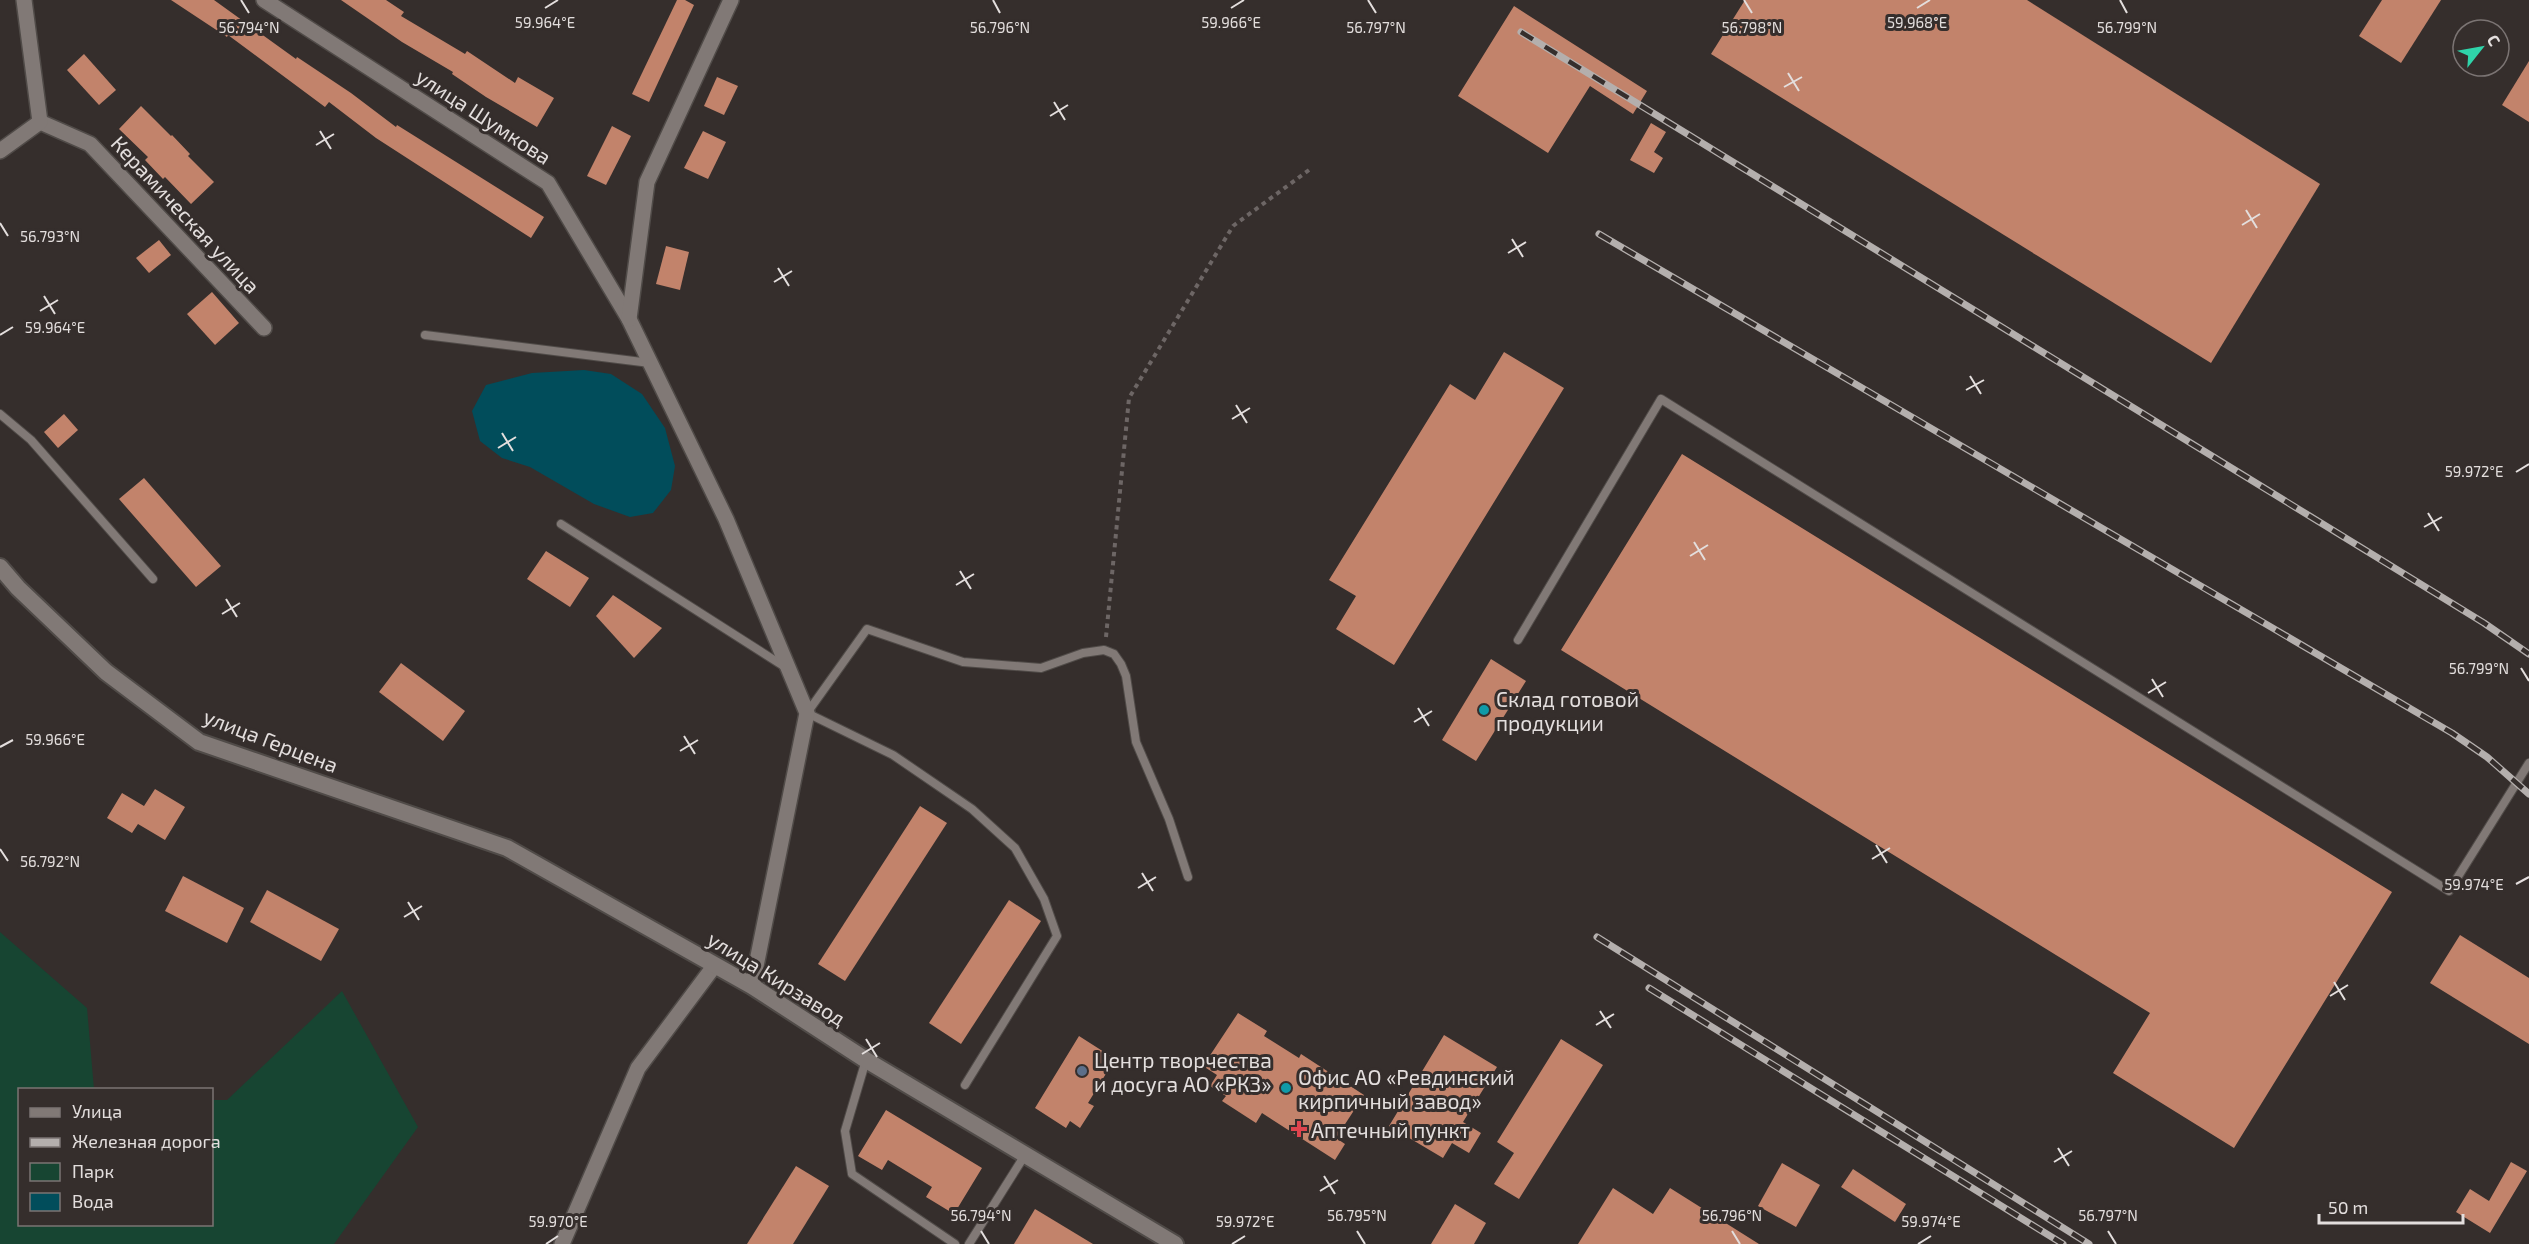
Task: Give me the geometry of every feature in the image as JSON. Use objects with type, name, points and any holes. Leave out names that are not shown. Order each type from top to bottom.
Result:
[{"type":"street","points":[[0,151],[40,122],[24,0]]},
{"type":"street","name":"улица Шумкова","points":[[264,0],[548,183],[629,318],[726,519],[807,713]]},
{"type":"street","points":[[629,318],[647,182],[731,0]]},
{"type":"street","name":"Керамическая улица","points":[[40,122],[90,144],[264,328]]},
{"type":"street","name":"улица Герцена","points":[[0,567],[18,588],[106,672],[199,741],[507,848]]},
{"type":"street","points":[[752,986],[807,713]]},
{"type":"street","name":"улица Кирзавод","points":[[507,848],[752,986],[866,1060],[1175,1244]]},
{"type":"street","points":[[562,1244],[638,1068],[716,965]]},
{"type":"lane","points":[[425,336],[651,364]]},
{"type":"lane","points":[[1518,640],[1661,399],[2449,891],[2529,763]]},
{"type":"lane","points":[[0,414],[31,440],[153,579]]},
{"type":"lane","points":[[561,524],[789,669]]},
{"type":"lane","points":[[965,1085],[1057,936],[1044,899],[1015,848],[972,809],[893,755],[807,713],[867,628],[963,662],[1041,668],[1083,653],[1104,650],[1114,654],[1126,676],[1136,742],[1169,819],[1188,877]]},
{"type":"lane","points":[[866,1060],[845,1131],[852,1174],[955,1244]]},
{"type":"lane","points":[[969,1244],[1025,1155]]},
{"type":"path","points":[[1104,650],[1129,398],[1233,226],[1309,170]]},
{"type":"green space","points":[[0,932],[87,1008],[94,1088],[18,1088],[18,1226],[213,1226],[213,1100],[227,1100],[342,991],[418,1127],[334,1244],[0,1244]]},
{"type":"water","points":[[584,370],[611,374],[642,394],[665,428],[675,466],[671,490],[653,513],[630,517],[594,504],[530,467],[502,458],[480,441],[472,411],[486,385],[532,373]]},
{"type":"building","points":[[171,0],[214,0],[296,59],[297,57],[351,93],[396,127],[397,125],[544,217],[531,238],[376,138],[329,102],[325,107],[228,35],[227,37]]},
{"type":"building","points":[[341,0],[386,0],[404,12],[401,16],[465,54],[467,51],[515,83],[518,77],[554,98],[537,127],[486,97],[452,74],[453,72],[402,42]]},
{"type":"building","points":[[677,0],[685,0],[694,5],[649,102],[632,94]]},
{"type":"building","points":[[1745,0],[2027,0],[2320,184],[2211,363],[1711,54]]},
{"type":"building","points":[[2382,0],[2441,0],[2401,63],[2359,36]]},
{"type":"building","points":[[1514,6],[1647,91],[1633,114],[1590,86],[1548,153],[1458,96]]},
{"type":"building","points":[[84,54],[116,90],[99,105],[67,70]]},
{"type":"building","points":[[2529,61],[2529,122],[2502,105]]},
{"type":"building","points":[[717,77],[738,86],[724,115],[704,106]]},
{"type":"building","points":[[141,106],[172,135],[190,154],[188,156],[214,182],[191,204],[165,177],[163,179],[145,160],[148,157],[119,129]]},
{"type":"building","points":[[1651,123],[1666,132],[1654,152],[1663,158],[1654,173],[1630,160]]},
{"type":"building","points":[[612,126],[631,136],[606,185],[587,176]]},
{"type":"building","points":[[703,131],[726,142],[708,179],[684,168]]},
{"type":"building","points":[[159,240],[171,255],[149,273],[136,258]]},
{"type":"building","points":[[666,246],[689,252],[680,290],[656,284]]},
{"type":"building","points":[[212,292],[239,323],[215,345],[187,314]]},
{"type":"building","points":[[1504,352],[1564,388],[1394,665],[1336,629],[1356,596],[1329,580],[1450,384],[1475,400]]},
{"type":"building","points":[[64,414],[78,430],[58,448],[44,432]]},
{"type":"building","points":[[1682,454],[2392,892],[2234,1148],[2113,1073],[2150,1013],[1561,650]]},
{"type":"building","points":[[144,478],[221,566],[196,587],[119,499]]},
{"type":"building","points":[[546,551],[589,578],[570,607],[527,579]]},
{"type":"building","points":[[613,595],[662,628],[634,658],[596,616]]},
{"type":"building","name":"Склад готовой продукции","points":[[1491,659],[1526,681],[1476,761],[1442,740]]},
{"type":"building","points":[[401,663],[465,711],[443,741],[379,692]]},
{"type":"building","points":[[155,789],[185,807],[165,840],[138,824],[132,833],[107,818],[122,793],[144,806]]},
{"type":"building","points":[[920,806],[947,823],[845,981],[818,964]]},
{"type":"building","points":[[183,876],[244,908],[227,943],[165,911]]},
{"type":"building","points":[[267,890],[339,929],[321,961],[250,922]]},
{"type":"building","points":[[1009,900],[1041,921],[961,1044],[929,1023]]},
{"type":"building","points":[[2460,935],[2529,978],[2529,1044],[2430,983]]},
{"type":"building","name":"Офис АО «Ревдинский кирпичный завод»","points":[[1238,1013],[1267,1031],[1264,1036],[1299,1058],[1301,1054],[1364,1095],[1336,1138],[1345,1144],[1335,1160],[1262,1113],[1256,1123],[1222,1101],[1226,1096],[1210,1086],[1217,1075],[1203,1066]]},
{"type":"building","points":[[1444,1035],[1497,1067],[1463,1122],[1481,1133],[1469,1153],[1452,1143],[1443,1158],[1389,1126]]},
{"type":"building","name":"Центр творчества и досуга АО «РКЗ»","points":[[1079,1036],[1115,1059],[1088,1103],[1094,1106],[1080,1128],[1070,1121],[1066,1128],[1035,1108]]},
{"type":"building","points":[[1561,1039],[1603,1065],[1519,1199],[1494,1184],[1514,1153],[1497,1142]]},
{"type":"building","points":[[886,1110],[982,1168],[954,1214],[926,1197],[932,1187],[888,1160],[882,1170],[858,1156]]},
{"type":"building","points":[[2511,1162],[2527,1171],[2490,1233],[2456,1212],[2470,1189],[2489,1201]]},
{"type":"building","points":[[1782,1163],[1820,1185],[1796,1227],[1758,1206]]},
{"type":"building","points":[[796,1166],[829,1186],[793,1244],[747,1244]]},
{"type":"building","points":[[1853,1169],[1906,1204],[1895,1222],[1841,1187]]},
{"type":"building","points":[[1613,1188],[1653,1214],[1670,1188],[1759,1244],[1578,1244]]},
{"type":"building","points":[[1455,1204],[1486,1223],[1474,1244],[1431,1244]]},
{"type":"building","points":[[1035,1209],[1093,1244],[1014,1244]]},
{"type":"railway","points":[[1521,32],[2484,623],[2529,654]]},
{"type":"railway","points":[[1599,234],[2452,733],[2487,757],[2529,794]]},
{"type":"railway","points":[[1597,937],[2089,1244]]},
{"type":"railway","points":[[1649,988],[2063,1244]]},
{"type":"place","name":"Склад готовой продукции","points":[[1484,710]]},
{"type":"place","name":"Центр творчества и досуга АО «РКЗ»","points":[[1082,1071]]},
{"type":"place","name":"Офис АО «Ревдинский кирпичный завод»","points":[[1286,1088]]},
{"type":"place","name":"Аптечный пункт","points":[[1299,1129]]}]
